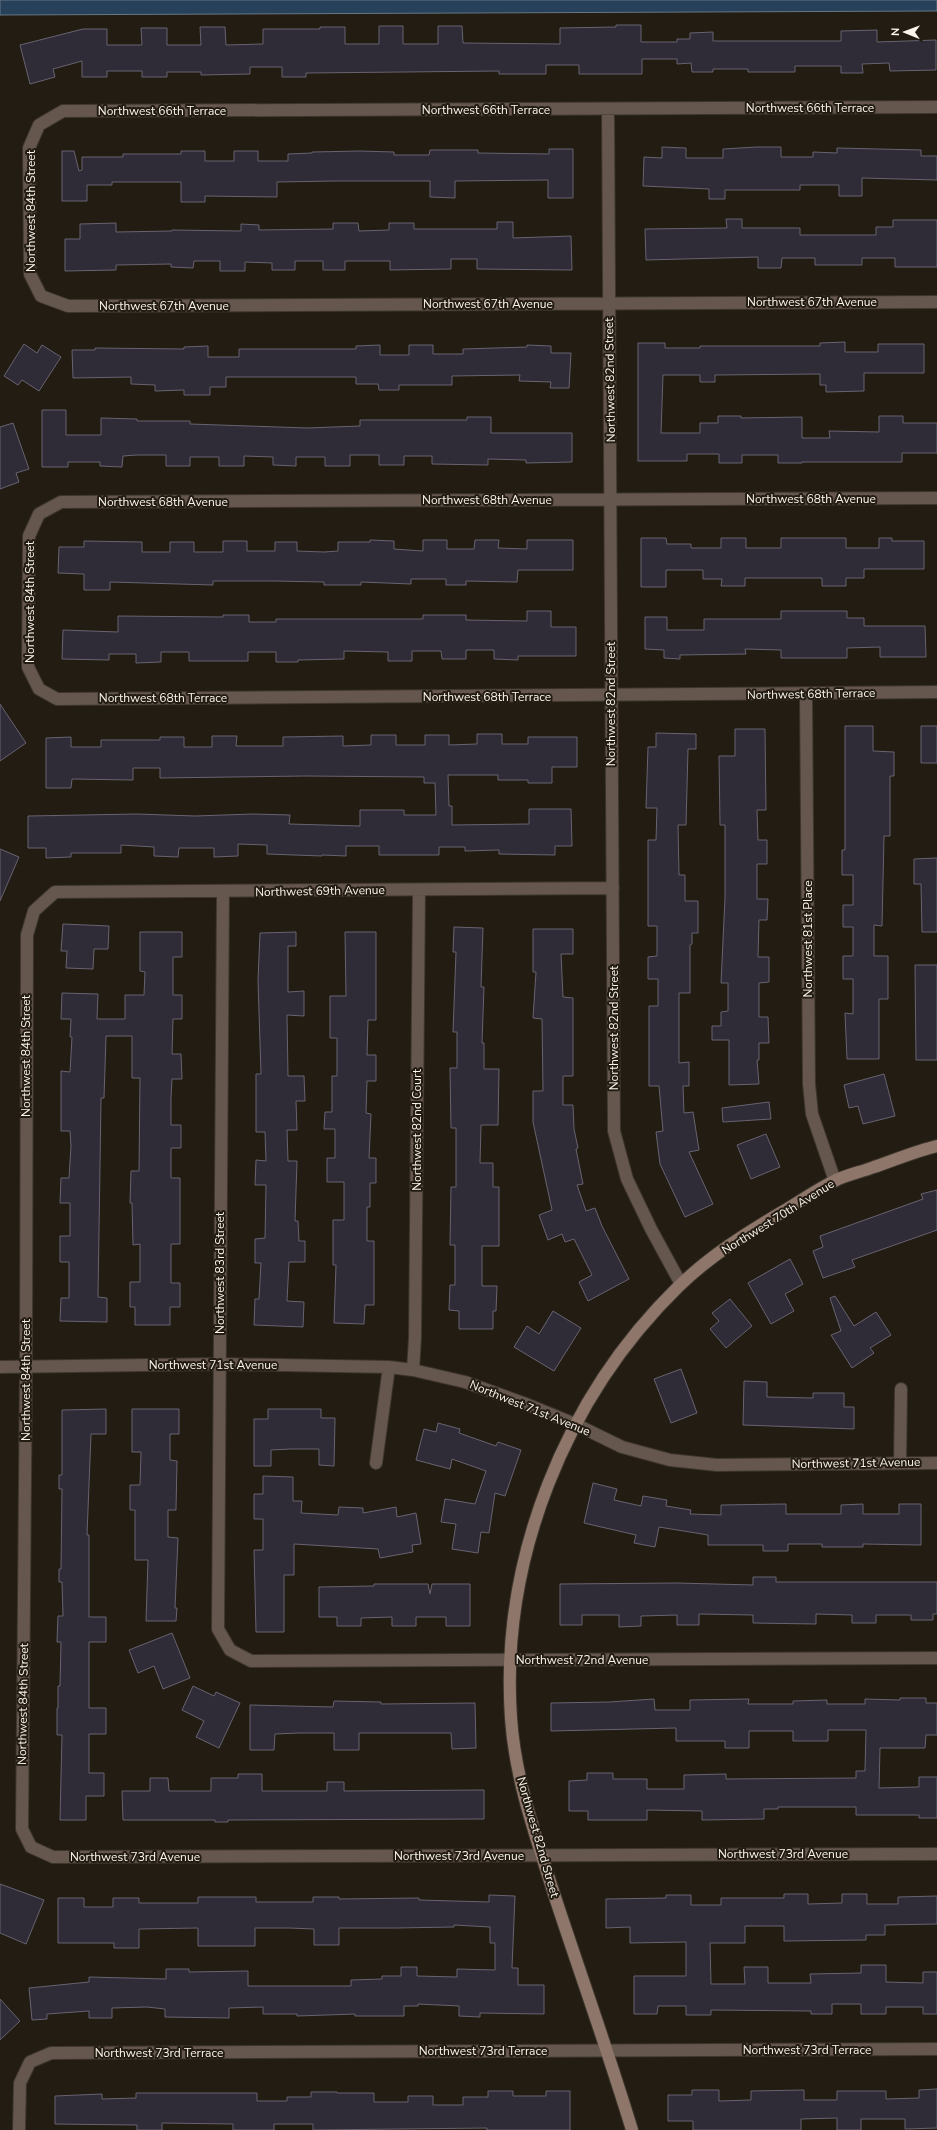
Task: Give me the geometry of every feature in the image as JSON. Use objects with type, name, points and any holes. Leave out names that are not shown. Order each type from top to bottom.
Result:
[{"type":"street","name":"Northwest 66th Terrace","points":[[39,125],[63,111],[608,110],[937,107]]},
{"type":"street","name":"Northwest 82nd Street","points":[[608,110],[612,500],[611,696],[614,1131],[627,1179],[651,1229],[681,1284]]},
{"type":"street","name":"Northwest 84th Street","points":[[39,125],[29,148],[30,274],[41,296]]},
{"type":"street","name":"Northwest 67th Avenue","points":[[41,296],[68,306],[937,302]]},
{"type":"street","name":"Northwest 68th Avenue","points":[[39,514],[61,502],[937,498]]},
{"type":"street","name":"Northwest 84th Street","points":[[39,514],[29,536],[28,659],[28,667],[39,689]]},
{"type":"street","name":"Northwest 68th Terrace","points":[[39,689],[57,698],[611,696],[937,692]]},
{"type":"street","name":"Northwest 81st Place","points":[[806,694],[809,1084],[812,1114],[835,1181]]},
{"type":"street","name":"Northwest 69th Avenue","points":[[34,911],[55,892],[613,888]]},
{"type":"street","name":"Northwest 82nd Court","points":[[413,1370],[415,1330],[419,890]]},
{"type":"street","name":"Northwest 83rd Street","points":[[222,892],[218,1629],[230,1650]]},
{"type":"street","name":"Northwest 84th Street","points":[[31,1847],[22,1829],[26,1366],[27,935],[34,911]]},
{"type":"street","name":"Northwest 70th Avenue","points":[[575,1424],[598,1385],[640,1327],[681,1284],[731,1243],[835,1181],[937,1146]]},
{"type":"street","name":"Northwest 71st Avenue","points":[[0,1367],[220,1364],[389,1367],[413,1370],[465,1382],[526,1404],[575,1424],[622,1447],[670,1460],[718,1465],[937,1463]]},
{"type":"street","points":[[376,1463],[389,1367]]},
{"type":"street","points":[[900,1463],[901,1389]]},
{"type":"street","name":"Northwest 82nd Street","points":[[575,1424],[551,1480],[526,1550],[514,1607],[510,1660],[511,1721],[522,1790],[542,1856],[608,2051],[632,2130]]},
{"type":"street","name":"Northwest 72nd Avenue","points":[[230,1650],[251,1661],[937,1658]]},
{"type":"street","name":"Northwest 73rd Avenue","points":[[31,1847],[53,1857],[937,1854]]},
{"type":"street","name":"Northwest 73rd Terrace","points":[[19,2130],[20,2083],[30,2062],[51,2053],[937,2049]]},
{"type":"water","points":[[0,0],[937,0],[937,11],[0,15]]},
{"type":"building","points":[[616,25],[641,25],[641,42],[677,42],[677,39],[690,39],[690,33],[713,32],[713,41],[841,41],[841,31],[877,30],[877,42],[936,40],[936,70],[890,71],[889,63],[862,64],[863,73],[841,73],[841,66],[795,66],[795,72],[748,72],[748,69],[713,69],[713,72],[692,72],[691,63],[677,64],[677,59],[642,59],[642,74],[579,74],[579,65],[546,65],[546,74],[499,74],[499,71],[306,73],[306,77],[282,77],[282,67],[250,67],[250,74],[201,75],[201,72],[167,72],[167,77],[142,77],[142,71],[107,71],[107,77],[82,77],[82,61],[53,69],[55,77],[30,84],[20,45],[83,29],[107,29],[107,45],[142,45],[141,28],[167,28],[167,45],[201,45],[200,27],[225,27],[226,45],[263,44],[263,29],[320,29],[320,27],[345,27],[345,44],[379,44],[379,26],[403,26],[403,44],[438,44],[438,26],[462,26],[463,43],[560,44],[560,28],[616,27]]},
{"type":"building","points":[[662,147],[686,148],[686,158],[723,158],[723,149],[757,147],[781,147],[781,157],[813,157],[813,152],[837,153],[837,148],[921,150],[921,156],[937,156],[937,180],[862,178],[862,196],[839,196],[839,185],[800,185],[800,190],[725,190],[725,199],[709,199],[709,189],[643,186],[644,157],[662,158]]},
{"type":"building","points":[[549,149],[573,149],[573,198],[548,198],[548,180],[455,181],[455,198],[430,197],[430,181],[334,181],[277,182],[277,197],[205,196],[205,202],[181,202],[181,182],[112,182],[112,185],[87,185],[87,201],[62,201],[62,151],[74,151],[79,171],[82,170],[82,157],[123,157],[123,154],[181,154],[181,151],[205,151],[205,161],[234,161],[234,151],[258,151],[258,161],[288,161],[288,154],[312,152],[360,151],[394,152],[394,155],[429,155],[430,150],[478,150],[478,153],[549,154]]},
{"type":"building","points":[[726,219],[742,219],[742,228],[800,228],[800,235],[876,235],[876,227],[893,227],[893,220],[937,220],[937,267],[895,267],[895,258],[862,258],[862,265],[815,265],[815,258],[782,258],[781,268],[758,268],[758,257],[646,260],[645,229],[727,228]]},
{"type":"building","points":[[497,222],[513,222],[513,238],[571,236],[572,270],[477,269],[477,259],[451,259],[451,269],[390,270],[390,261],[345,261],[345,270],[323,270],[323,261],[295,261],[295,270],[272,270],[272,263],[245,262],[245,271],[220,271],[220,261],[194,261],[193,268],[171,267],[171,264],[116,265],[116,270],[65,271],[65,239],[80,239],[80,224],[116,223],[116,232],[172,230],[241,231],[241,224],[259,225],[259,230],[333,229],[333,223],[358,223],[359,231],[389,230],[389,223],[414,223],[414,229],[497,229]]},
{"type":"building","points":[[845,342],[845,352],[878,352],[878,344],[924,344],[924,373],[864,373],[864,391],[826,392],[826,385],[820,385],[820,374],[715,375],[715,382],[700,382],[700,375],[663,375],[661,433],[700,433],[700,423],[718,423],[718,416],[741,416],[741,418],[802,417],[802,438],[830,438],[829,431],[879,432],[879,416],[903,416],[903,423],[937,423],[937,453],[902,453],[902,462],[778,463],[778,455],[742,455],[742,463],[719,463],[719,454],[687,454],[687,461],[638,461],[638,343],[665,343],[665,348],[700,348],[700,346],[820,346],[820,343]]},
{"type":"building","points":[[24,344],[37,353],[42,345],[61,357],[39,391],[22,380],[18,385],[4,376]]},
{"type":"building","points":[[380,345],[380,355],[409,355],[409,345],[433,345],[433,354],[463,354],[463,349],[527,347],[527,345],[551,346],[551,353],[571,353],[569,388],[550,388],[551,382],[519,381],[520,375],[452,376],[452,385],[399,385],[399,390],[379,390],[378,384],[356,384],[356,377],[226,377],[226,387],[210,387],[210,395],[184,395],[184,390],[155,391],[155,385],[131,384],[131,377],[73,378],[72,350],[95,350],[95,348],[184,349],[184,347],[208,346],[208,357],[239,357],[239,349],[356,349],[356,346]]},
{"type":"building","points":[[42,410],[66,410],[66,435],[101,435],[101,418],[137,419],[137,421],[190,421],[190,424],[307,428],[360,426],[360,420],[467,420],[467,417],[491,417],[491,433],[572,433],[572,462],[526,463],[526,460],[488,459],[488,465],[432,464],[432,456],[404,456],[404,465],[379,465],[379,455],[350,455],[350,466],[325,466],[325,457],[296,457],[296,466],[273,465],[273,457],[244,456],[244,466],[219,466],[219,457],[190,457],[190,466],[166,466],[166,455],[137,455],[123,456],[122,467],[100,466],[100,462],[68,462],[68,467],[42,467]]},
{"type":"building","points":[[13,423],[29,469],[16,473],[19,482],[0,489],[0,427]]},
{"type":"building","points":[[641,538],[666,538],[667,544],[691,544],[691,548],[721,548],[721,538],[746,538],[746,548],[781,548],[781,538],[846,538],[846,548],[879,548],[879,538],[892,538],[892,541],[924,541],[924,569],[864,569],[864,578],[846,578],[846,586],[822,586],[822,578],[745,578],[745,586],[721,586],[722,579],[703,579],[703,570],[666,570],[666,587],[641,587]]},
{"type":"building","points":[[370,540],[394,541],[394,549],[423,551],[423,540],[447,540],[447,549],[474,549],[475,540],[499,540],[498,548],[527,549],[527,540],[573,540],[573,570],[518,570],[517,582],[466,581],[466,585],[446,585],[446,579],[411,579],[411,584],[361,582],[361,585],[324,585],[324,582],[275,581],[213,581],[213,585],[110,582],[110,590],[84,590],[84,574],[58,573],[59,547],[84,547],[84,541],[142,542],[142,552],[170,552],[170,542],[194,542],[194,552],[223,552],[223,541],[247,541],[247,551],[275,551],[275,542],[297,542],[297,551],[324,552],[338,551],[338,542],[370,542]]},
{"type":"building","points":[[527,611],[551,611],[551,627],[576,627],[576,656],[518,656],[518,660],[494,659],[494,650],[466,650],[466,659],[442,659],[441,651],[412,651],[412,661],[388,661],[388,652],[344,651],[344,659],[298,660],[298,662],[276,662],[276,652],[248,652],[248,661],[189,661],[189,652],[161,652],[161,662],[136,663],[136,654],[109,654],[109,660],[62,659],[63,630],[118,632],[118,616],[223,617],[223,615],[249,615],[249,622],[276,622],[276,619],[423,619],[423,615],[466,615],[466,620],[527,621]]},
{"type":"building","points":[[781,611],[847,611],[847,618],[864,618],[864,626],[925,626],[926,657],[880,657],[880,647],[847,648],[847,658],[781,658],[781,650],[745,649],[746,654],[680,655],[680,659],[664,658],[664,650],[645,649],[645,617],[667,617],[667,630],[704,630],[704,619],[781,619]]},
{"type":"building","points":[[0,704],[26,743],[0,761]]},
{"type":"building","points":[[845,726],[873,726],[873,751],[894,752],[894,776],[890,776],[890,836],[884,836],[882,926],[874,925],[874,956],[888,956],[888,999],[879,999],[879,1059],[847,1059],[845,1013],[853,1014],[853,979],[843,979],[843,956],[853,956],[853,927],[843,927],[843,905],[853,905],[853,875],[842,875],[842,850],[845,850]]},
{"type":"building","points":[[921,726],[937,726],[937,763],[921,763]]},
{"type":"building","points":[[735,729],[765,729],[766,810],[757,810],[758,840],[767,840],[767,864],[757,864],[757,899],[768,899],[767,920],[759,920],[758,957],[769,957],[769,982],[759,983],[759,1017],[768,1017],[769,1043],[759,1043],[759,1060],[757,1060],[759,1084],[729,1085],[729,1040],[712,1040],[712,1026],[721,1026],[721,1012],[728,1011],[728,983],[721,983],[725,898],[725,825],[720,825],[719,756],[735,756]]},
{"type":"building","points":[[656,733],[696,734],[696,749],[688,749],[686,825],[678,825],[679,875],[685,875],[685,901],[698,901],[698,933],[692,933],[692,944],[690,945],[690,993],[679,993],[679,1063],[689,1062],[689,1086],[683,1086],[684,1113],[693,1112],[699,1150],[689,1152],[713,1204],[685,1217],[660,1164],[656,1132],[663,1131],[659,1086],[649,1086],[649,1006],[658,1006],[658,979],[648,979],[648,957],[657,956],[657,926],[648,926],[648,840],[656,840],[657,808],[646,808],[648,747],[656,747]]},
{"type":"building","points":[[477,734],[502,734],[502,744],[528,744],[528,737],[577,737],[577,767],[552,767],[552,783],[528,783],[528,780],[498,780],[498,775],[448,775],[449,806],[452,806],[452,825],[529,824],[529,809],[571,809],[572,846],[555,846],[555,855],[499,854],[499,850],[465,851],[465,847],[439,847],[439,855],[379,855],[379,846],[346,846],[346,856],[322,856],[267,854],[267,845],[238,844],[238,856],[214,857],[214,848],[179,848],[178,857],[154,856],[154,847],[121,845],[121,853],[71,853],[71,857],[46,858],[46,848],[28,848],[28,816],[137,814],[195,816],[253,814],[290,815],[289,824],[360,826],[360,810],[404,810],[404,815],[436,815],[435,783],[424,783],[424,777],[305,776],[160,778],[160,768],[133,768],[133,780],[72,779],[71,788],[46,788],[46,738],[71,737],[71,747],[101,747],[101,740],[160,740],[160,737],[184,737],[184,747],[212,747],[212,736],[237,736],[236,746],[283,746],[283,737],[343,736],[343,746],[371,745],[371,735],[396,735],[396,745],[425,745],[425,735],[449,735],[449,745],[477,744]]},
{"type":"building","points":[[0,849],[19,857],[0,901]]},
{"type":"building","points":[[937,858],[937,932],[922,932],[921,884],[914,884],[914,859]]},
{"type":"building","points":[[63,924],[109,926],[108,949],[94,949],[93,969],[66,968],[67,951],[61,951]]},
{"type":"building","points":[[454,927],[483,928],[481,987],[484,987],[482,1043],[484,1043],[484,1069],[499,1069],[498,1125],[481,1125],[480,1163],[493,1163],[493,1187],[499,1187],[499,1246],[482,1246],[482,1286],[497,1286],[496,1311],[493,1311],[493,1329],[459,1329],[459,1311],[449,1310],[450,1285],[455,1285],[455,1245],[450,1245],[451,1187],[456,1187],[456,1128],[451,1128],[450,1068],[457,1068],[457,1032],[453,1032],[456,952],[453,952]]},
{"type":"building","points":[[533,929],[573,929],[573,954],[561,954],[563,997],[573,998],[573,1076],[563,1076],[563,1105],[573,1105],[574,1129],[578,1148],[576,1149],[583,1184],[577,1185],[586,1211],[595,1208],[602,1226],[629,1279],[588,1301],[579,1282],[592,1275],[574,1239],[565,1242],[562,1234],[548,1240],[539,1215],[552,1210],[533,1122],[533,1091],[543,1091],[542,1019],[533,1018],[536,972],[533,972]]},
{"type":"building","points":[[140,932],[182,932],[182,957],[173,957],[173,995],[182,995],[182,1019],[173,1019],[172,1054],[181,1054],[182,1079],[172,1079],[171,1098],[171,1125],[181,1125],[181,1148],[171,1148],[171,1178],[180,1178],[180,1244],[171,1244],[171,1283],[180,1283],[180,1307],[170,1307],[170,1325],[135,1325],[135,1307],[130,1307],[130,1282],[140,1282],[140,1244],[133,1245],[132,1203],[130,1203],[131,1171],[139,1171],[140,1078],[132,1078],[132,1036],[106,1036],[104,1098],[101,1098],[98,1297],[107,1298],[107,1322],[60,1321],[61,1298],[69,1298],[69,1262],[60,1262],[60,1236],[70,1236],[70,1203],[60,1203],[61,1178],[69,1178],[71,1146],[70,1131],[61,1131],[61,1071],[70,1072],[72,1037],[70,1037],[71,1019],[61,1019],[62,993],[98,994],[97,1019],[125,1019],[125,995],[144,995],[145,972],[140,971]]},
{"type":"building","points":[[296,932],[296,946],[288,946],[288,992],[304,991],[304,1016],[287,1015],[288,1076],[304,1076],[305,1101],[296,1101],[297,1130],[287,1130],[288,1161],[297,1161],[295,1221],[298,1221],[299,1241],[305,1241],[305,1262],[289,1262],[287,1301],[304,1302],[303,1327],[254,1325],[255,1299],[259,1299],[261,1263],[255,1263],[255,1239],[265,1238],[266,1185],[255,1185],[256,1160],[266,1161],[265,1132],[256,1132],[256,1074],[261,1074],[258,980],[260,933]]},
{"type":"building","points":[[345,932],[376,932],[376,1020],[368,1020],[367,1055],[376,1055],[376,1081],[367,1081],[366,1113],[371,1114],[369,1158],[376,1158],[376,1183],[370,1183],[370,1207],[367,1207],[367,1241],[374,1241],[374,1305],[365,1305],[364,1324],[334,1323],[336,1265],[333,1265],[333,1220],[344,1220],[344,1182],[327,1182],[327,1158],[335,1158],[335,1129],[324,1129],[325,1112],[332,1112],[332,1076],[337,1076],[337,1038],[330,1038],[330,996],[346,996]]},
{"type":"building","points":[[915,965],[937,965],[937,1060],[916,1060]]},
{"type":"building","points":[[884,1074],[895,1116],[863,1124],[858,1106],[849,1108],[844,1085]]},
{"type":"building","points":[[769,1102],[771,1119],[723,1122],[722,1108]]},
{"type":"building","points":[[766,1134],[780,1167],[751,1179],[737,1145]]},
{"type":"building","points":[[937,1190],[937,1230],[852,1260],[855,1267],[823,1278],[813,1251],[823,1247],[820,1236],[923,1199],[921,1194]]},
{"type":"building","points":[[790,1259],[803,1284],[785,1294],[794,1311],[771,1324],[748,1283]]},
{"type":"building","points":[[835,1296],[854,1326],[876,1312],[891,1335],[870,1348],[874,1353],[852,1368],[831,1335],[841,1331],[830,1298]]},
{"type":"building","points":[[730,1299],[752,1326],[726,1348],[710,1329],[719,1321],[712,1313]]},
{"type":"building","points":[[553,1311],[581,1328],[554,1371],[514,1347],[527,1326],[539,1334]]},
{"type":"building","points":[[681,1369],[697,1413],[671,1423],[654,1379]]},
{"type":"building","points":[[744,1381],[767,1382],[767,1397],[813,1398],[813,1393],[844,1393],[844,1407],[854,1407],[854,1429],[743,1425]]},
{"type":"building","points":[[106,1409],[106,1434],[91,1434],[87,1535],[89,1535],[89,1617],[106,1617],[106,1642],[89,1642],[89,1708],[106,1708],[106,1734],[89,1734],[89,1773],[104,1773],[104,1796],[86,1796],[86,1820],[60,1820],[62,1735],[57,1735],[57,1708],[58,1686],[60,1686],[61,1642],[57,1642],[58,1616],[63,1616],[62,1582],[59,1582],[59,1569],[61,1569],[62,1489],[59,1489],[59,1475],[62,1475],[62,1410]]},
{"type":"building","points":[[132,1409],[179,1409],[179,1434],[170,1434],[170,1460],[177,1461],[176,1510],[168,1510],[168,1537],[178,1538],[175,1608],[177,1608],[176,1621],[146,1621],[148,1560],[135,1560],[135,1510],[130,1510],[130,1485],[140,1485],[141,1452],[132,1452]]},
{"type":"building","points":[[268,1409],[321,1409],[321,1418],[335,1418],[334,1466],[319,1465],[319,1449],[291,1449],[271,1450],[271,1466],[254,1466],[254,1419],[268,1419]]},
{"type":"building","points":[[438,1423],[460,1429],[459,1433],[496,1446],[498,1442],[521,1450],[505,1496],[495,1493],[489,1533],[481,1532],[478,1553],[452,1549],[456,1524],[441,1522],[445,1499],[475,1504],[486,1471],[452,1459],[450,1469],[416,1460],[424,1429],[436,1432]]},
{"type":"building","points":[[263,1476],[293,1477],[293,1501],[302,1501],[301,1513],[338,1515],[339,1507],[363,1508],[363,1513],[396,1507],[397,1517],[416,1513],[421,1544],[412,1545],[413,1552],[380,1558],[378,1549],[294,1544],[294,1575],[284,1575],[284,1632],[256,1632],[254,1550],[263,1550],[263,1519],[254,1519],[254,1494],[263,1494]]},
{"type":"building","points":[[593,1483],[617,1489],[614,1500],[641,1506],[643,1496],[667,1500],[666,1506],[691,1510],[690,1514],[721,1515],[721,1505],[786,1504],[786,1514],[841,1514],[841,1505],[863,1504],[863,1514],[899,1514],[899,1504],[921,1504],[921,1545],[863,1544],[863,1547],[822,1547],[822,1544],[788,1544],[788,1551],[763,1551],[763,1545],[708,1545],[708,1535],[659,1527],[655,1547],[634,1543],[636,1535],[584,1523]]},
{"type":"building","points":[[753,1577],[776,1577],[776,1582],[937,1582],[937,1614],[933,1614],[933,1620],[911,1620],[911,1615],[876,1615],[876,1623],[852,1623],[852,1615],[816,1614],[816,1624],[753,1623],[753,1615],[699,1614],[699,1625],[677,1625],[677,1615],[641,1616],[641,1626],[619,1627],[619,1615],[582,1615],[582,1625],[560,1625],[560,1584],[677,1583],[753,1585]]},
{"type":"building","points":[[374,1584],[428,1584],[430,1594],[432,1584],[470,1584],[470,1626],[446,1626],[446,1617],[416,1617],[416,1626],[392,1626],[392,1617],[361,1618],[361,1626],[337,1626],[337,1617],[319,1617],[319,1587],[374,1586]]},
{"type":"building","points":[[172,1633],[190,1678],[163,1689],[154,1666],[138,1673],[129,1650]]},
{"type":"building","points":[[193,1686],[214,1696],[216,1692],[240,1703],[219,1748],[196,1737],[204,1721],[182,1710]]},
{"type":"building","points":[[900,1698],[926,1698],[926,1703],[937,1703],[937,1735],[926,1735],[925,1748],[880,1748],[879,1788],[919,1787],[919,1777],[937,1777],[937,1818],[919,1818],[919,1815],[856,1815],[856,1807],[778,1807],[778,1809],[764,1809],[764,1819],[702,1820],[702,1811],[647,1810],[647,1820],[588,1820],[588,1811],[569,1811],[569,1781],[587,1780],[587,1773],[613,1773],[613,1779],[647,1779],[647,1789],[684,1789],[684,1775],[726,1774],[726,1779],[856,1778],[856,1771],[865,1771],[866,1730],[828,1730],[828,1741],[793,1741],[793,1731],[749,1731],[749,1748],[725,1748],[725,1741],[676,1741],[676,1728],[551,1731],[551,1703],[609,1702],[654,1699],[655,1710],[690,1710],[690,1700],[749,1699],[748,1704],[793,1704],[793,1701],[827,1700],[827,1704],[865,1704],[865,1699],[900,1700]]},
{"type":"building","points":[[334,1701],[381,1702],[381,1704],[475,1703],[476,1748],[452,1749],[451,1733],[359,1733],[359,1750],[334,1750],[334,1733],[299,1733],[275,1734],[274,1750],[250,1750],[250,1705],[333,1707]]},
{"type":"building","points":[[238,1774],[262,1774],[262,1791],[327,1791],[327,1782],[344,1782],[344,1791],[484,1790],[484,1819],[228,1820],[228,1822],[215,1822],[215,1820],[123,1820],[122,1791],[150,1791],[150,1778],[168,1778],[169,1791],[211,1791],[211,1778],[238,1778]]},
{"type":"building","points":[[0,1884],[44,1900],[26,1944],[0,1933]]},
{"type":"building","points":[[784,1894],[808,1894],[808,1904],[842,1903],[842,1894],[867,1894],[867,1904],[898,1904],[898,1897],[937,1896],[937,1924],[885,1925],[885,1935],[866,1935],[866,1940],[784,1941],[784,1926],[745,1926],[745,1943],[710,1943],[711,1984],[745,1984],[744,1967],[768,1967],[768,1983],[811,1983],[810,1974],[861,1973],[861,1965],[886,1965],[886,1982],[923,1983],[923,1972],[937,1972],[937,2014],[923,2014],[923,2007],[886,2007],[886,2014],[861,2014],[861,2004],[832,2004],[832,2014],[811,2014],[811,2011],[711,2010],[711,2015],[686,2015],[686,2006],[658,2006],[657,2014],[634,2014],[634,1976],[686,1976],[686,1942],[630,1943],[630,1927],[606,1928],[606,1899],[666,1898],[666,1895],[691,1895],[691,1905],[721,1905],[721,1898],[784,1898]]},
{"type":"building","points":[[489,1895],[515,1896],[512,1968],[518,1968],[518,1985],[544,1985],[544,2014],[480,2013],[480,2017],[459,2016],[459,2006],[418,2004],[418,2006],[404,2006],[404,2016],[355,2016],[355,2014],[297,2016],[297,2014],[263,2014],[263,2007],[229,2008],[229,2018],[165,2017],[165,2009],[147,2007],[112,2008],[112,2018],[89,2018],[89,2011],[47,2014],[47,2019],[32,2020],[29,1988],[89,1982],[89,1977],[166,1979],[166,1969],[189,1969],[189,1972],[248,1971],[248,1986],[351,1986],[351,1980],[382,1979],[382,1976],[401,1976],[401,1967],[417,1967],[417,1976],[457,1977],[457,1969],[495,1970],[495,1943],[490,1943],[490,1927],[454,1925],[454,1927],[339,1928],[339,1945],[314,1945],[314,1929],[289,1928],[255,1928],[255,1946],[198,1946],[198,1928],[139,1929],[139,1948],[114,1948],[114,1943],[58,1943],[58,1898],[84,1898],[84,1907],[113,1907],[113,1898],[139,1898],[139,1903],[198,1903],[198,1897],[256,1897],[256,1902],[313,1902],[313,1897],[339,1897],[339,1899],[419,1898],[419,1900],[489,1902]]},
{"type":"building","points":[[0,1999],[20,2021],[0,2040]]},
{"type":"building","points":[[937,2089],[937,2128],[905,2129],[905,2119],[861,2119],[861,2130],[837,2130],[837,2118],[801,2119],[801,2130],[693,2130],[693,2121],[668,2121],[668,2095],[692,2095],[692,2090],[719,2090],[719,2101],[751,2100],[751,2091],[804,2090],[804,2100],[837,2100],[837,2091],[886,2091],[886,2099],[919,2098],[919,2090]]},
{"type":"building","points":[[488,2091],[513,2091],[513,2096],[546,2096],[546,2091],[570,2091],[570,2130],[487,2130],[487,2128],[313,2130],[313,2124],[274,2124],[274,2130],[233,2130],[233,2124],[162,2123],[162,2130],[137,2130],[137,2125],[55,2124],[55,2096],[102,2094],[102,2099],[136,2098],[136,2093],[257,2093],[257,2101],[287,2101],[287,2097],[311,2097],[311,2092],[337,2092],[374,2093],[374,2102],[408,2102],[408,2096],[433,2096],[433,2105],[463,2105],[463,2097],[488,2097]]}]
